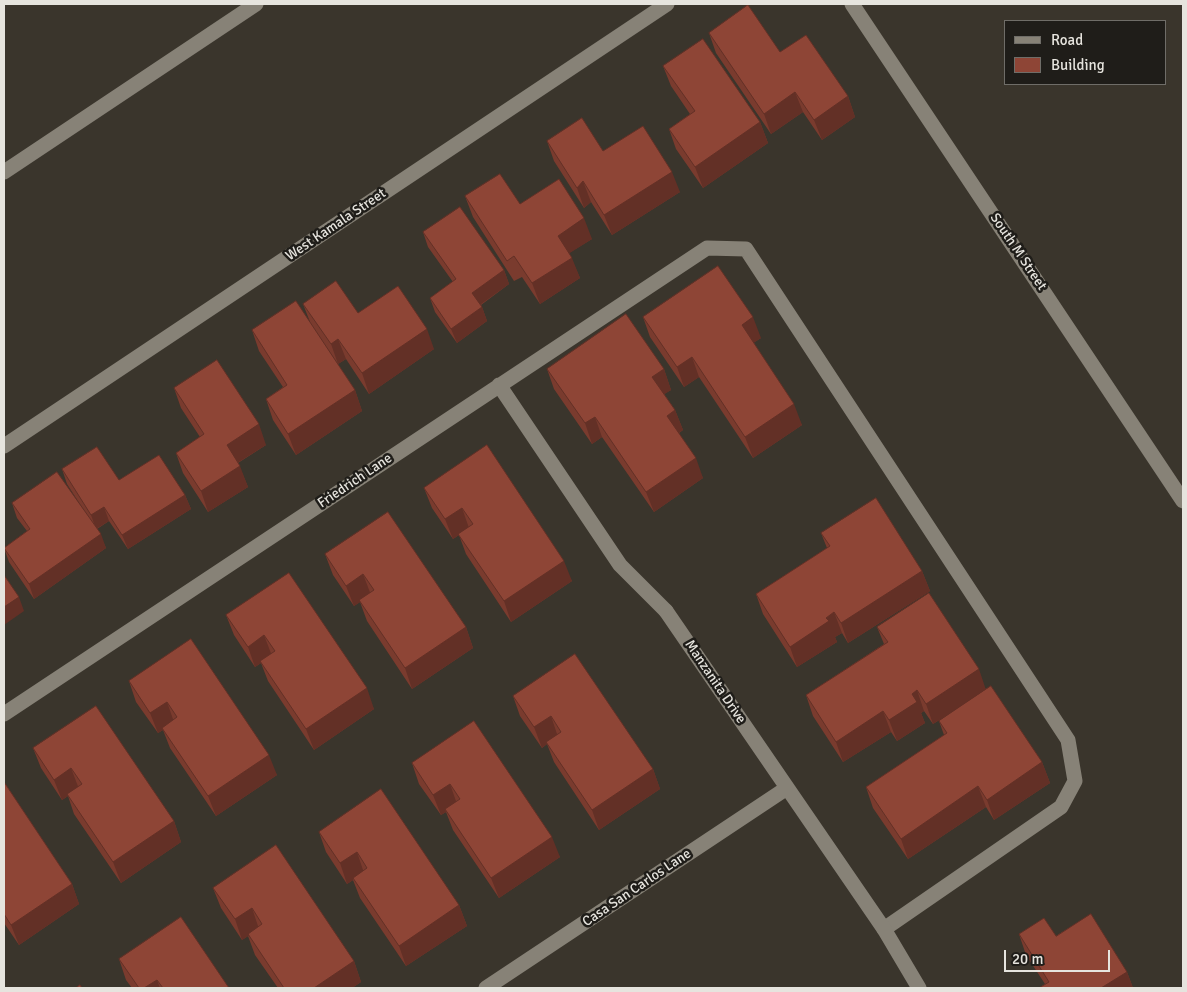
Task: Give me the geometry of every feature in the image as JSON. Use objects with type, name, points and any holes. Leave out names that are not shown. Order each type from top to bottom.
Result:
[{"type":"street","points":[[4,172],[256,4]]},
{"type":"street","name":"West Kamala Street","points":[[4,446],[667,4]]},
{"type":"street","name":"South M Street","points":[[852,4],[1183,501]]},
{"type":"street","name":"Friedrich Lane","points":[[4,714],[707,248],[746,249],[1068,740],[1075,781],[1061,807],[884,929]]},
{"type":"street","name":"Manzanita Drive","points":[[499,385],[620,564],[666,611],[884,929],[919,988]]},
{"type":"street","name":"Casa San Carlos Lane","points":[[486,988],[787,788]]},
{"type":"building","points":[[748,5],[780,52],[806,35],[848,96],[814,120],[795,92],[764,114],[709,33]]},
{"type":"building","points":[[703,39],[760,122],[695,167],[669,129],[695,111],[663,66]]},
{"type":"building","points":[[582,118],[603,151],[643,126],[672,172],[604,215],[583,181],[577,188],[547,141]]},
{"type":"building","points":[[500,174],[520,204],[559,179],[584,218],[558,236],[572,258],[532,283],[514,256],[507,261],[465,196]]},
{"type":"building","points":[[460,207],[504,270],[472,293],[482,307],[451,329],[430,298],[456,279],[423,232]]},
{"type":"building","points":[[718,266],[753,317],[742,325],[794,404],[745,437],[692,357],[677,367],[643,317]]},
{"type":"building","points":[[336,281],[358,313],[398,286],[427,329],[362,373],[338,339],[331,344],[303,304]]},
{"type":"building","points":[[296,301],[355,390],[288,434],[266,399],[287,385],[252,330]]},
{"type":"building","points":[[626,314],[664,369],[652,377],[675,410],[667,416],[696,458],[646,492],[595,417],[585,423],[547,369]]},
{"type":"building","points":[[217,360],[259,424],[227,445],[240,466],[201,491],[176,453],[204,434],[174,388]]},
{"type":"building","points":[[487,445],[564,561],[504,601],[458,534],[473,524],[462,508],[445,519],[424,488]]},
{"type":"building","points":[[97,447],[119,480],[159,455],[185,495],[122,535],[104,507],[91,515],[62,469]]},
{"type":"building","points":[[57,472],[101,534],[29,584],[4,548],[30,529],[12,503]]},
{"type":"building","points":[[876,498],[922,571],[841,623],[834,612],[826,618],[829,621],[790,647],[756,594],[830,546],[821,533]]},
{"type":"building","points":[[388,512],[466,627],[405,668],[359,600],[374,590],[363,574],[346,586],[325,554]]},
{"type":"building","points":[[289,573],[367,688],[306,729],[260,661],[275,651],[264,635],[248,647],[226,615]]},
{"type":"building","points":[[4,575],[19,597],[4,607]]},
{"type":"building","points":[[929,593],[979,669],[926,704],[917,690],[912,694],[917,702],[889,720],[883,711],[836,742],[806,695],[888,642],[877,627]]},
{"type":"building","points":[[191,639],[269,755],[208,796],[162,728],[177,717],[167,702],[150,713],[129,681]]},
{"type":"building","points":[[575,654],[653,769],[592,810],[546,742],[561,732],[551,716],[534,727],[513,696]]},
{"type":"building","points":[[991,686],[1042,762],[987,800],[978,786],[901,839],[866,787],[947,733],[939,721]]},
{"type":"building","points":[[96,706],[174,821],[113,862],[67,794],[82,784],[71,768],[54,780],[33,748]]},
{"type":"building","points":[[474,721],[552,837],[491,878],[445,809],[460,799],[450,784],[433,795],[412,763]]},
{"type":"building","points":[[4,782],[72,884],[11,925],[4,914]]},
{"type":"building","points":[[381,789],[459,905],[399,946],[353,878],[367,868],[357,852],[340,863],[319,832]]},
{"type":"building","points":[[276,845],[354,961],[314,988],[284,988],[248,934],[262,924],[252,908],[235,919],[213,888]]},
{"type":"building","points":[[1091,914],[1127,972],[1101,988],[1039,988],[1049,982],[1019,934],[1044,918],[1056,936]]},
{"type":"building","points":[[181,917],[229,988],[163,988],[157,980],[144,988],[139,988],[119,959]]}]
